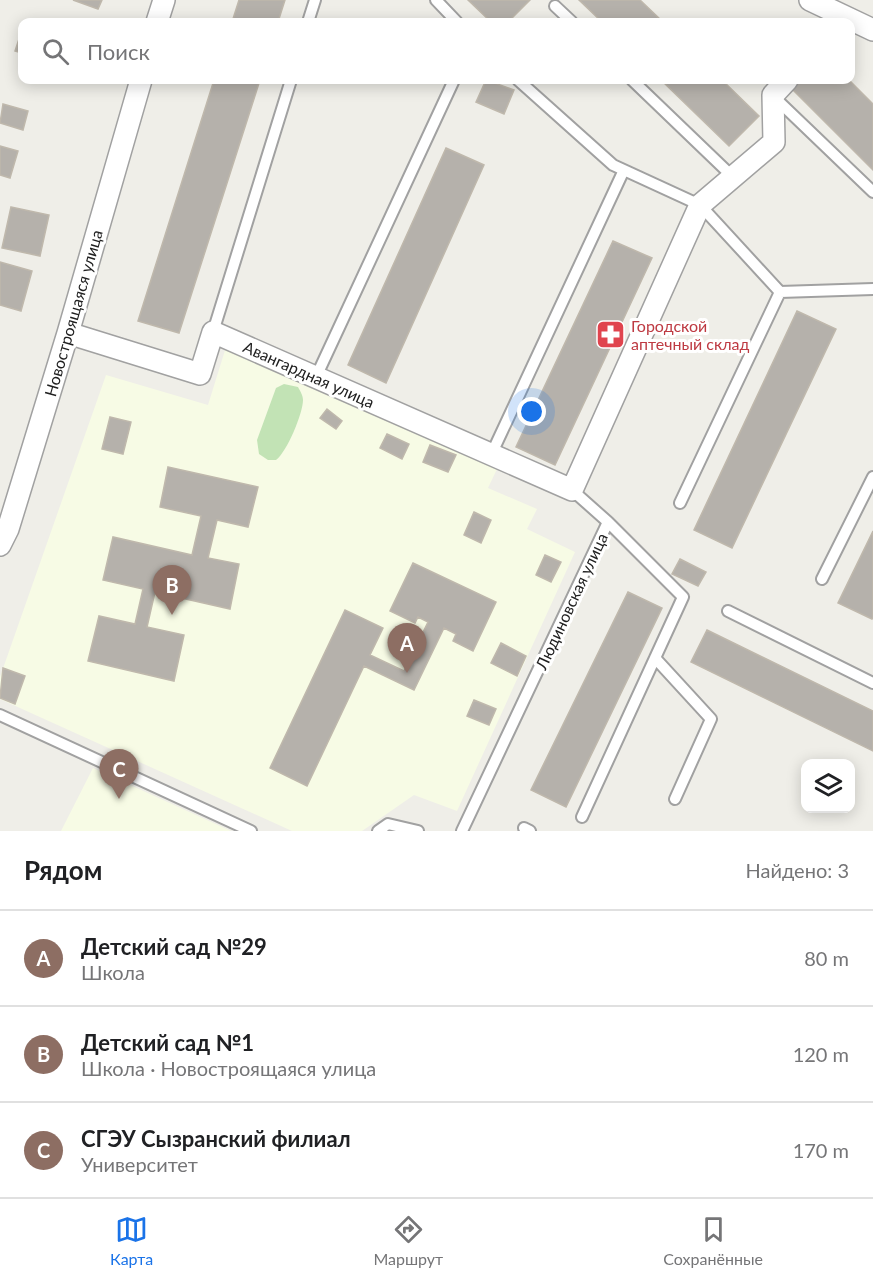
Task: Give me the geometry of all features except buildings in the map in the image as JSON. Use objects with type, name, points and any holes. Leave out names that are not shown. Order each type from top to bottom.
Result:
[{"type":"street","points":[[158,18],[164,0]]},
{"type":"street","points":[[819,10],[841,18]]},
{"type":"street","points":[[855,23],[873,30]]},
{"type":"street","name":"Новостроящаяся улица","points":[[0,545],[8,528],[68,333],[140,84]]},
{"type":"street","points":[[572,490],[700,205],[774,142],[780,88]]},
{"type":"street","points":[[68,333],[200,374],[213,332]]},
{"type":"street","name":"Авангардная улица","points":[[213,332],[572,490]]},
{"type":"lane","points":[[309,18],[315,0]]},
{"type":"lane","points":[[436,0],[453,18]]},
{"type":"lane","points":[[555,6],[568,18]]},
{"type":"lane","points":[[213,332],[290,84]]},
{"type":"lane","points":[[316,377],[452,84]]},
{"type":"lane","points":[[523,84],[623,172],[700,205],[780,292],[873,289]]},
{"type":"lane","points":[[636,84],[733,177]]},
{"type":"lane","points":[[780,88],[873,192]]},
{"type":"lane","points":[[491,455],[623,172]]},
{"type":"lane","points":[[680,504],[780,292]]},
{"type":"lane","points":[[822,579],[873,477]]},
{"type":"lane","name":"Людиновская улица","points":[[462,831],[608,522],[572,490]]},
{"type":"lane","points":[[582,817],[683,597],[608,522]]},
{"type":"lane","points":[[728,611],[873,683]]},
{"type":"lane","points":[[655,658],[711,719],[675,799]]},
{"type":"lane","points":[[0,715],[251,831]]},
{"type":"lane","points":[[378,831],[388,824],[418,831]]},
{"type":"shaded area","points":[[226,347],[497,469],[488,488],[537,509],[527,529],[575,552],[457,811],[414,795],[362,831],[292,831],[0,699],[0,677],[106,375],[208,405]]},
{"type":"shaded area","points":[[93,768],[231,831],[61,831]]},
{"type":"green space","points":[[284,384],[298,387],[303,400],[302,406],[294,432],[285,449],[276,460],[268,460],[259,454],[257,440],[276,388]]},
{"type":"place","name":"Городской аптечный склад","points":[[610,334]]},
{"type":"place","name":"Детский сад №1","points":[[172,615]]},
{"type":"place","name":"Детский сад №29","points":[[407,673]]},
{"type":"place","name":"СГЭУ Сызранский филиал","points":[[119,799]]}]
